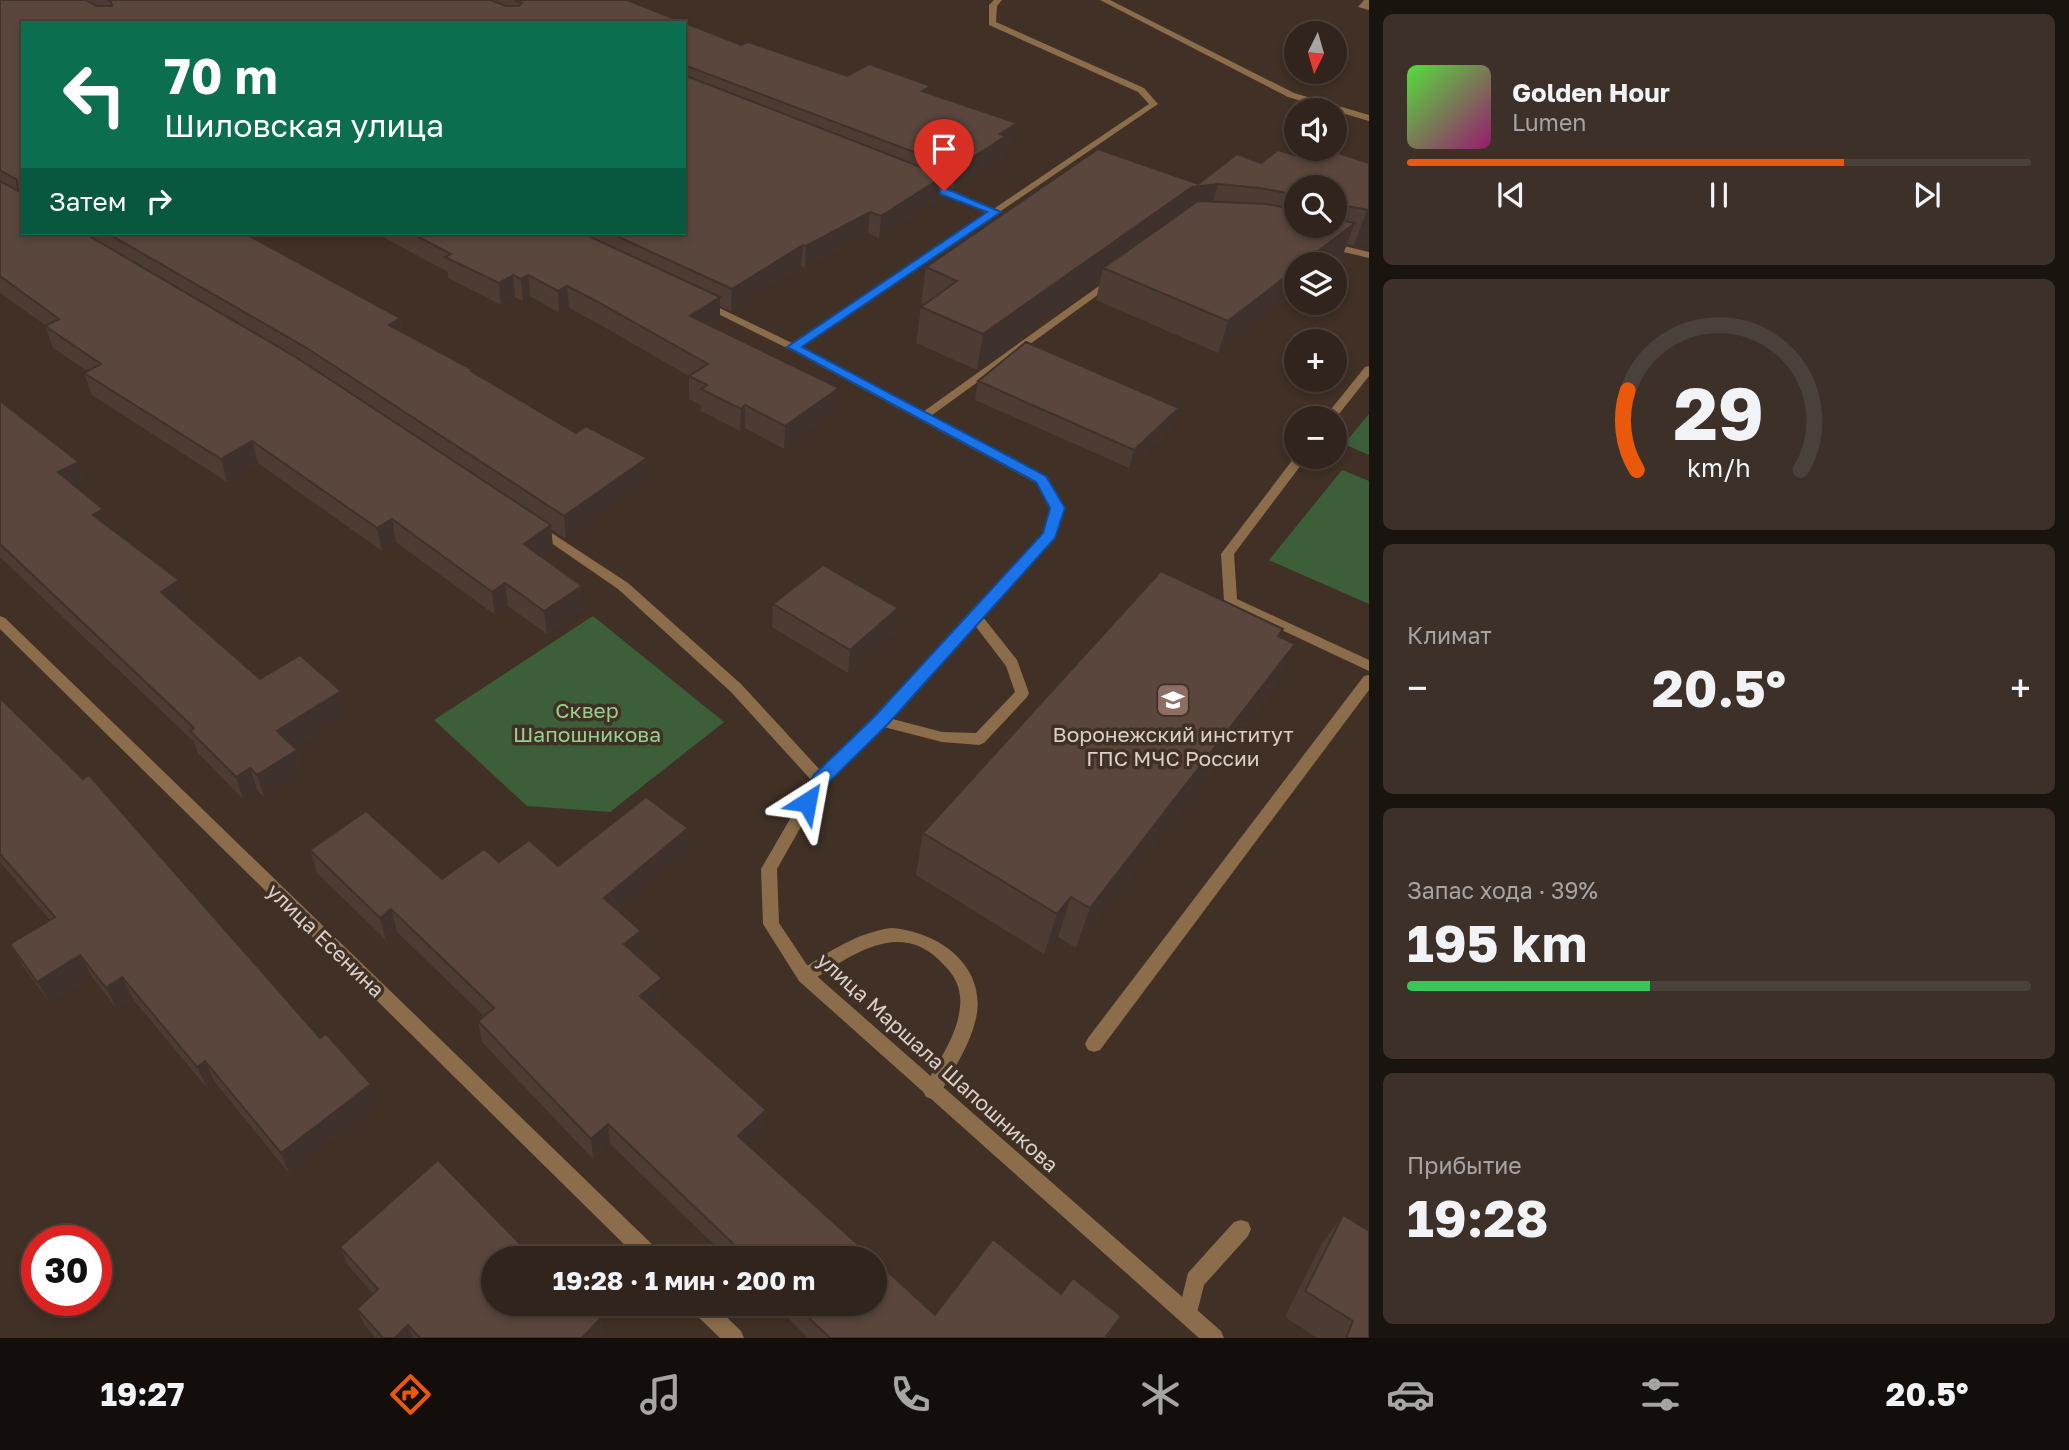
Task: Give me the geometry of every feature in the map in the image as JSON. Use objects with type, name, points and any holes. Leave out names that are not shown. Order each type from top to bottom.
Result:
[{"type":"street","points":[[793,347],[1154,104],[1141,90],[992,23],[993,5],[998,0]]},
{"type":"street","points":[[1104,0],[1291,95],[1369,118]]},
{"type":"street","points":[[1368,0],[1362,6],[1369,8]]},
{"type":"street","points":[[918,181],[996,212]]},
{"type":"street","points":[[1318,243],[1369,255]]},
{"type":"street","points":[[924,416],[1121,274]]},
{"type":"street","name":"улица Маршала Шапошникова","points":[[685,296],[793,347],[1041,480],[1058,508],[1050,534],[881,721],[820,780],[769,869],[771,925],[805,976],[1214,1338]]},
{"type":"street","points":[[1340,406],[1369,369]]},
{"type":"street","points":[[1292,469],[1227,554],[1231,601],[1369,666]]},
{"type":"street","points":[[520,517],[623,586],[736,688],[820,780]]},
{"type":"street","points":[[881,721],[942,737],[979,739],[1022,693],[1012,664],[974,615]]},
{"type":"street","name":"улица Есенина","points":[[0,621],[640,1246]]},
{"type":"street","points":[[1094,1044],[1369,680]]},
{"type":"street","points":[[805,976],[861,942],[884,934],[911,936],[942,951],[963,971],[969,1001],[964,1029],[932,1091]]},
{"type":"street","points":[[1188,1314],[1195,1280],[1241,1229]]},
{"type":"street","points":[[711,1316],[734,1338]]},
{"type":"green space","points":[[1369,414],[1369,455],[1347,445],[1347,440]]},
{"type":"green space","points":[[1342,470],[1369,481],[1369,604],[1269,560]]},
{"type":"green space","name":"Сквер Шапошникова","points":[[593,616],[724,722],[610,812],[527,806],[434,720]]},
{"type":"building","points":[[0,0],[86,0],[97,6],[112,6],[108,0],[491,0],[506,6],[519,6],[522,3],[514,0],[627,0],[680,21],[21,21],[21,235],[87,235],[294,356],[551,525],[524,544],[582,586],[544,611],[505,583],[492,592],[392,519],[377,528],[252,441],[221,459],[84,373],[101,364],[45,326],[59,319],[0,276],[0,181],[18,191],[17,180],[0,170]]},
{"type":"building","points":[[686,23],[741,45],[748,42],[847,76],[869,64],[931,86],[922,91],[1017,123],[1000,134],[1006,136],[956,168],[686,66]]},
{"type":"building","points":[[686,76],[944,176],[881,216],[870,212],[806,246],[803,245],[732,289],[614,235],[686,235]]},
{"type":"building","points":[[1098,149],[1198,184],[1237,154],[1261,163],[1278,150],[1284,152],[1284,161],[1347,161],[1347,156],[1369,163],[1369,210],[1347,206],[1347,175],[1284,175],[1284,193],[1218,184],[1192,187],[983,334],[921,307],[957,281],[926,267]]},
{"type":"building","points":[[1198,201],[1267,204],[1284,207],[1284,238],[1335,238],[1317,252],[1284,252],[1284,278],[1228,321],[1103,268]]},
{"type":"building","points":[[1347,221],[1355,223],[1347,229]]},
{"type":"building","points":[[110,235],[248,235],[400,318],[389,325],[473,370],[471,371],[576,433],[586,426],[647,458],[564,516],[305,347]]},
{"type":"building","points":[[415,235],[586,235],[720,297],[690,316],[839,388],[785,426],[745,405],[741,409],[701,389],[707,385],[689,376],[708,364],[567,286],[558,291],[528,275],[521,279],[513,275],[499,283],[445,257],[451,254]]},
{"type":"building","points":[[1026,342],[1179,408],[1134,450],[978,381]]},
{"type":"building","points":[[0,401],[79,462],[58,472],[103,509],[93,515],[179,580],[161,592],[260,679],[300,655],[341,691],[277,731],[297,750],[257,775],[250,768],[236,777],[190,731],[194,728],[0,544]]},
{"type":"building","points":[[823,565],[898,608],[850,650],[773,604]]},
{"type":"building","points":[[1161,571],[1283,629],[1278,636],[1295,644],[1090,908],[1071,897],[1057,914],[923,833]]},
{"type":"building","points":[[0,698],[83,779],[89,775],[320,1038],[326,1034],[371,1084],[281,1153],[205,1061],[197,1067],[122,977],[106,988],[80,955],[37,982],[10,944],[55,917],[0,854]]},
{"type":"building","points":[[646,797],[688,828],[604,898],[641,931],[624,944],[662,978],[640,996],[766,1110],[738,1136],[860,1246],[735,1246],[608,1124],[591,1139],[478,1021],[494,1008],[391,909],[380,918],[310,850],[366,811],[442,879],[484,849],[499,862],[529,840],[558,866]]},
{"type":"building","points":[[438,1160],[522,1246],[481,1246],[481,1316],[597,1316],[600,1319],[582,1338],[420,1338],[408,1325],[395,1338],[383,1338],[357,1309],[378,1289],[340,1247]]},
{"type":"building","points":[[1343,1215],[1369,1231],[1369,1338],[1346,1338],[1353,1321],[1305,1291]]},
{"type":"building","points":[[993,1239],[1061,1294],[1073,1278],[1121,1316],[1105,1338],[830,1338],[807,1316],[887,1316],[887,1271],[935,1315]]},
{"type":"place","name":"Воронежский институт ГПС МЧС России","points":[[1173,700]]},
{"type":"route","points":[[807,802],[820,780],[881,721],[1050,534],[1058,508],[1041,480],[793,347],[996,212],[944,191]]}]
